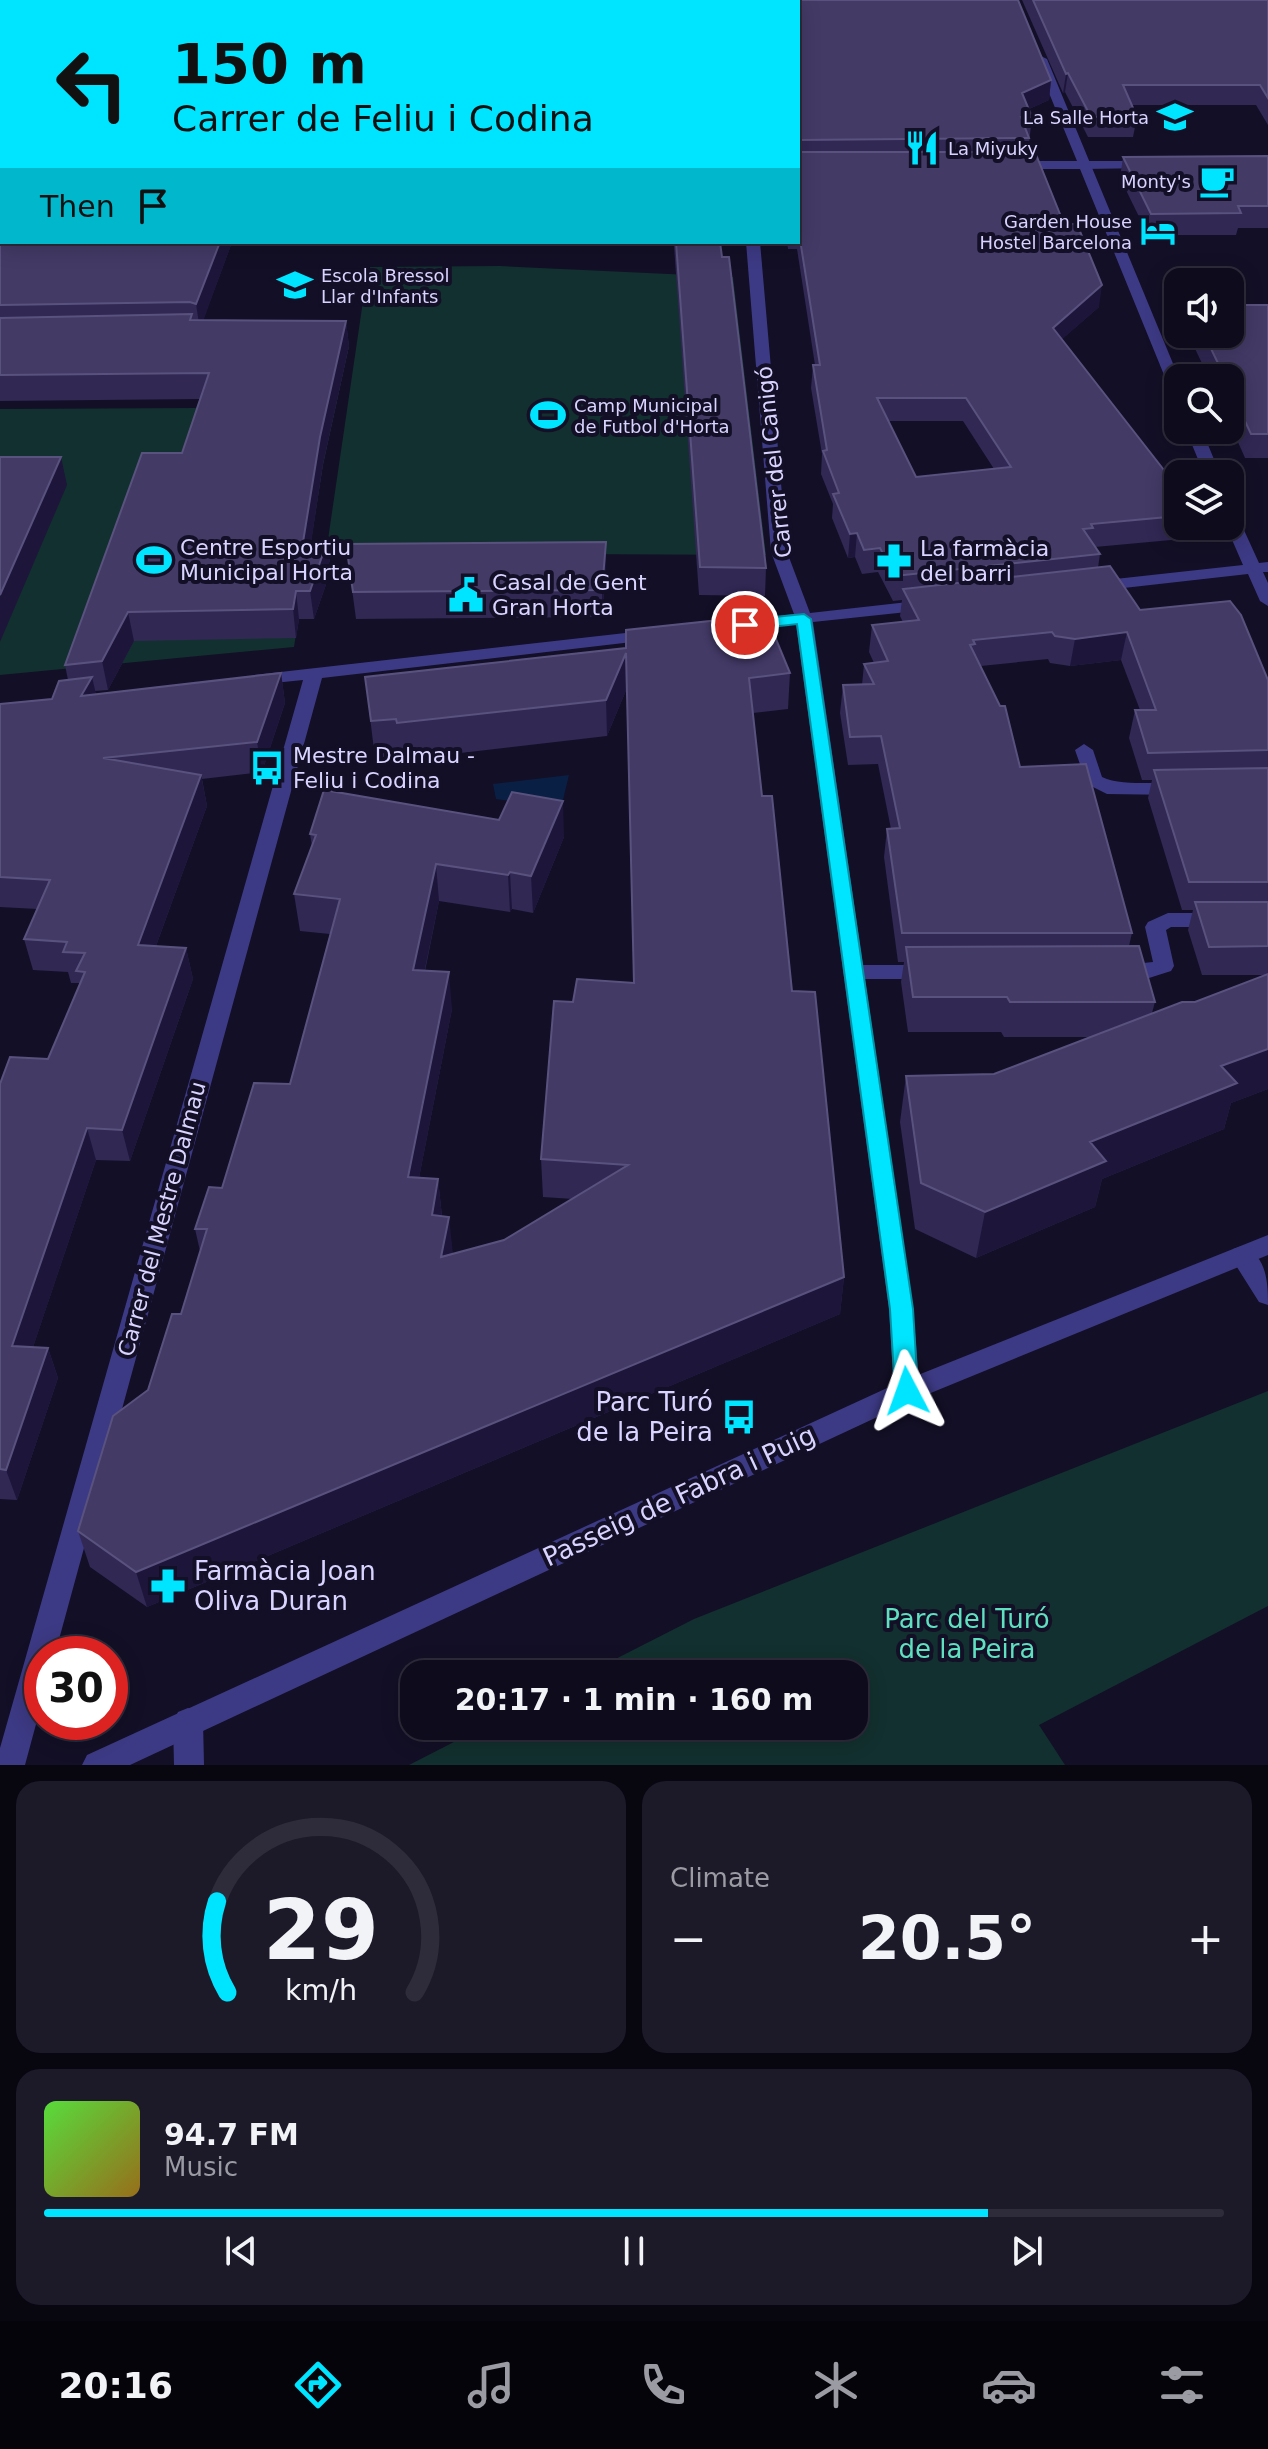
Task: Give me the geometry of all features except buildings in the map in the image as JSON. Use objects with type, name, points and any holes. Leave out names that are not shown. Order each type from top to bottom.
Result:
[{"type":"street","points":[[1033,40],[1166,364]]},
{"type":"street","points":[[1005,165],[1164,165]]},
{"type":"street","name":"Carrer del Canigó","points":[[753,244],[779,552],[804,619],[901,1309],[907,1391]]},
{"type":"street","points":[[1244,540],[1260,568],[1268,601]]},
{"type":"street","points":[[1083,587],[1260,568]]},
{"type":"street","points":[[729,627],[942,603]]},
{"type":"street","points":[[232,683],[666,634]]},
{"type":"street","name":"Carrer del Mestre Dalmau","points":[[10,1765],[314,673]]},
{"type":"street","points":[[1084,750],[1094,780],[1114,790],[1191,788]]},
{"type":"street","points":[[1094,971],[1149,971],[1164,966],[1155,927],[1168,920],[1268,920]]},
{"type":"street","points":[[853,972],[955,972]]},
{"type":"street","name":"Passeig de Fabra i Puig","points":[[97,1765],[907,1391],[1268,1245]]},
{"type":"street","points":[[1242,1256],[1268,1262]]},
{"type":"street","points":[[1242,1256],[1268,1295]]},
{"type":"street","points":[[188,1722],[189,1765]]},
{"type":"green space","name":"Camp Municipal de Futbol d'Horta","points":[[500,266],[733,277],[766,555],[326,553],[368,267]]},
{"type":"green space","name":"Centre Esportiu Municipal Horta","points":[[349,346],[323,465],[294,647],[0,675],[0,409],[196,408],[220,347]]},
{"type":"green space","name":"Parc del Turó de la Peira","points":[[1268,1391],[1268,1606],[1039,1725],[1065,1765],[409,1765],[458,1740],[868,1740],[868,1660],[613,1660],[694,1619]]},
{"type":"water","points":[[569,775],[561,808],[496,799],[493,784]]},
{"type":"place","name":"La Salle Horta","points":[[1175,117]]},
{"type":"place","name":"La Miyuky","points":[[922,148]]},
{"type":"place","name":"Monty's","points":[[1217,181]]},
{"type":"place","name":"Garden House Hostel Barcelona","points":[[1158,231]]},
{"type":"place","name":"Escola Bressol Llar d'Infants","points":[[295,285]]},
{"type":"place","name":"Camp Municipal de Futbol d'Horta","points":[[548,415]]},
{"type":"place","name":"Centre Esportiu Municipal Horta","points":[[154,560]]},
{"type":"place","name":"La farmàcia del barri","points":[[894,561]]},
{"type":"place","name":"Casal de Gent Gran Horta","points":[[466,595]]},
{"type":"place","name":"Mestre Dalmau - Feliu i Codina","points":[[267,768]]},
{"type":"place","name":"Parc Turó de la Peira","points":[[739,1417]]},
{"type":"place","name":"Farmàcia Joan Oliva Duran","points":[[168,1586]]},
{"type":"route","points":[[745,625],[804,619],[901,1309],[907,1391]]}]
